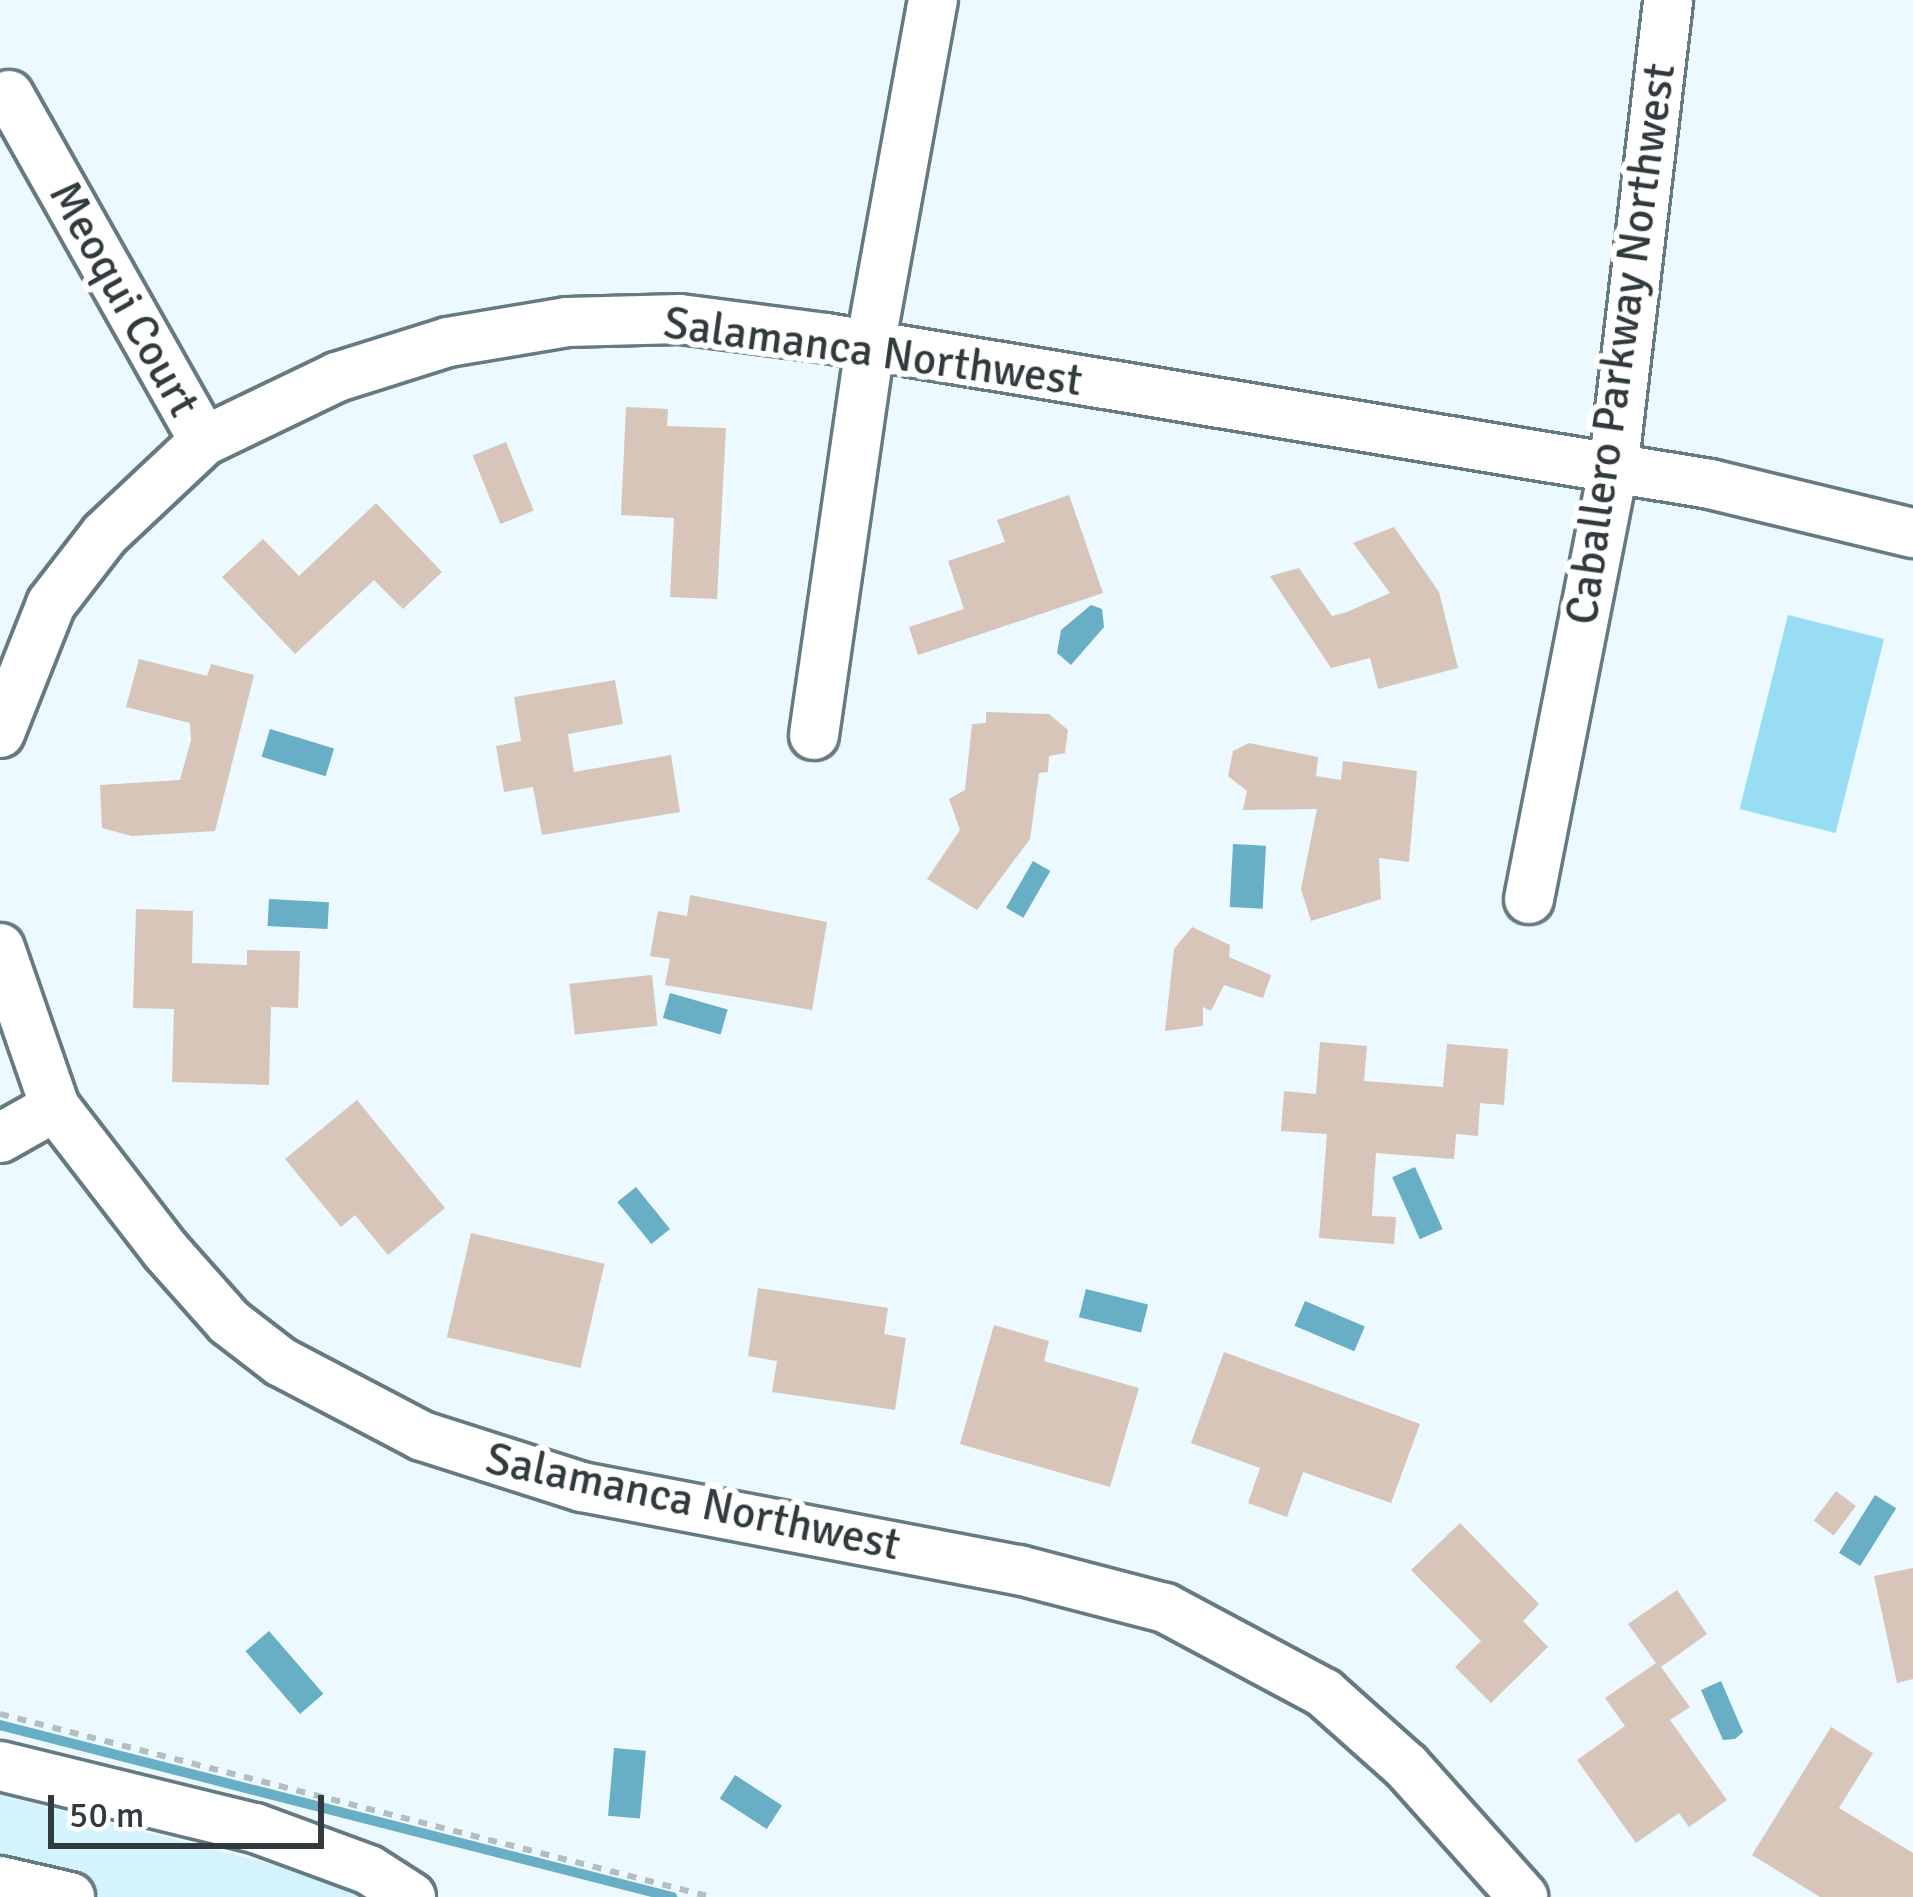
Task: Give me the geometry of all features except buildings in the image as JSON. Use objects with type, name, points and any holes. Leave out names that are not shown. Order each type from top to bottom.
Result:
[{"type":"street","points":[[814,735],[870,346],[933,0]]},
{"type":"street","name":"Caballero Parkway Northwest","points":[[1529,899],[1612,470],[1668,0]]},
{"type":"street","name":"Meoqui Court","points":[[9,94],[204,441]]},
{"type":"street","name":"Salamanca Northwest","points":[[0,733],[52,604],[105,534],[204,441],[337,377],[448,342],[567,322],[680,319],[870,346],[1818,506],[1913,532]]},
{"type":"street","name":"Salamanca Northwest","points":[[0,948],[56,1108],[229,1322],[316,1383],[422,1436],[582,1486],[1019,1570],[1165,1608],[1324,1693],[1406,1766],[1523,1897]]},
{"type":"street","points":[[0,1138],[56,1108]]},
{"type":"street","points":[[0,1766],[255,1828],[369,1870],[410,1897]]},
{"type":"street","points":[[0,1881],[70,1897]]},
{"type":"path","points":[[0,1714],[711,1897]]},
{"type":"shaded area","points":[[1091,605],[1102,609],[1104,627],[1071,665],[1057,653],[1061,630]]},
{"type":"shaded area","points":[[1788,615],[1884,639],[1836,833],[1740,809]]},
{"type":"shaded area","points":[[270,729],[334,749],[326,776],[262,757]]},
{"type":"shaded area","points":[[1233,844],[1266,846],[1263,909],[1230,907]]},
{"type":"shaded area","points":[[1033,861],[1050,871],[1023,918],[1006,908]]},
{"type":"shaded area","points":[[269,899],[329,902],[328,929],[268,926]]},
{"type":"shaded area","points":[[670,993],[728,1010],[721,1035],[663,1018]]},
{"type":"shaded area","points":[[1415,1167],[1443,1229],[1420,1239],[1392,1177]]},
{"type":"shaded area","points":[[636,1187],[670,1229],[651,1244],[617,1202]]},
{"type":"shaded area","points":[[1086,1289],[1148,1304],[1141,1333],[1079,1317]]},
{"type":"shaded area","points":[[1305,1301],[1365,1326],[1354,1351],[1294,1326]]},
{"type":"shaded area","points":[[1875,1495],[1896,1508],[1860,1566],[1839,1553]]},
{"type":"shaded area","points":[[269,1631],[323,1694],[300,1714],[246,1651]]},
{"type":"shaded area","points":[[1721,1681],[1743,1732],[1735,1739],[1723,1740],[1701,1690]]},
{"type":"shaded area","points":[[614,1748],[646,1751],[640,1819],[608,1816]]},
{"type":"shaded area","points":[[735,1775],[782,1805],[767,1829],[720,1798]]},
{"type":"shaded area","points":[[0,1795],[316,1876],[360,1897],[0,1897]]},
{"type":"waterway","points":[[0,1725],[672,1897]]}]
